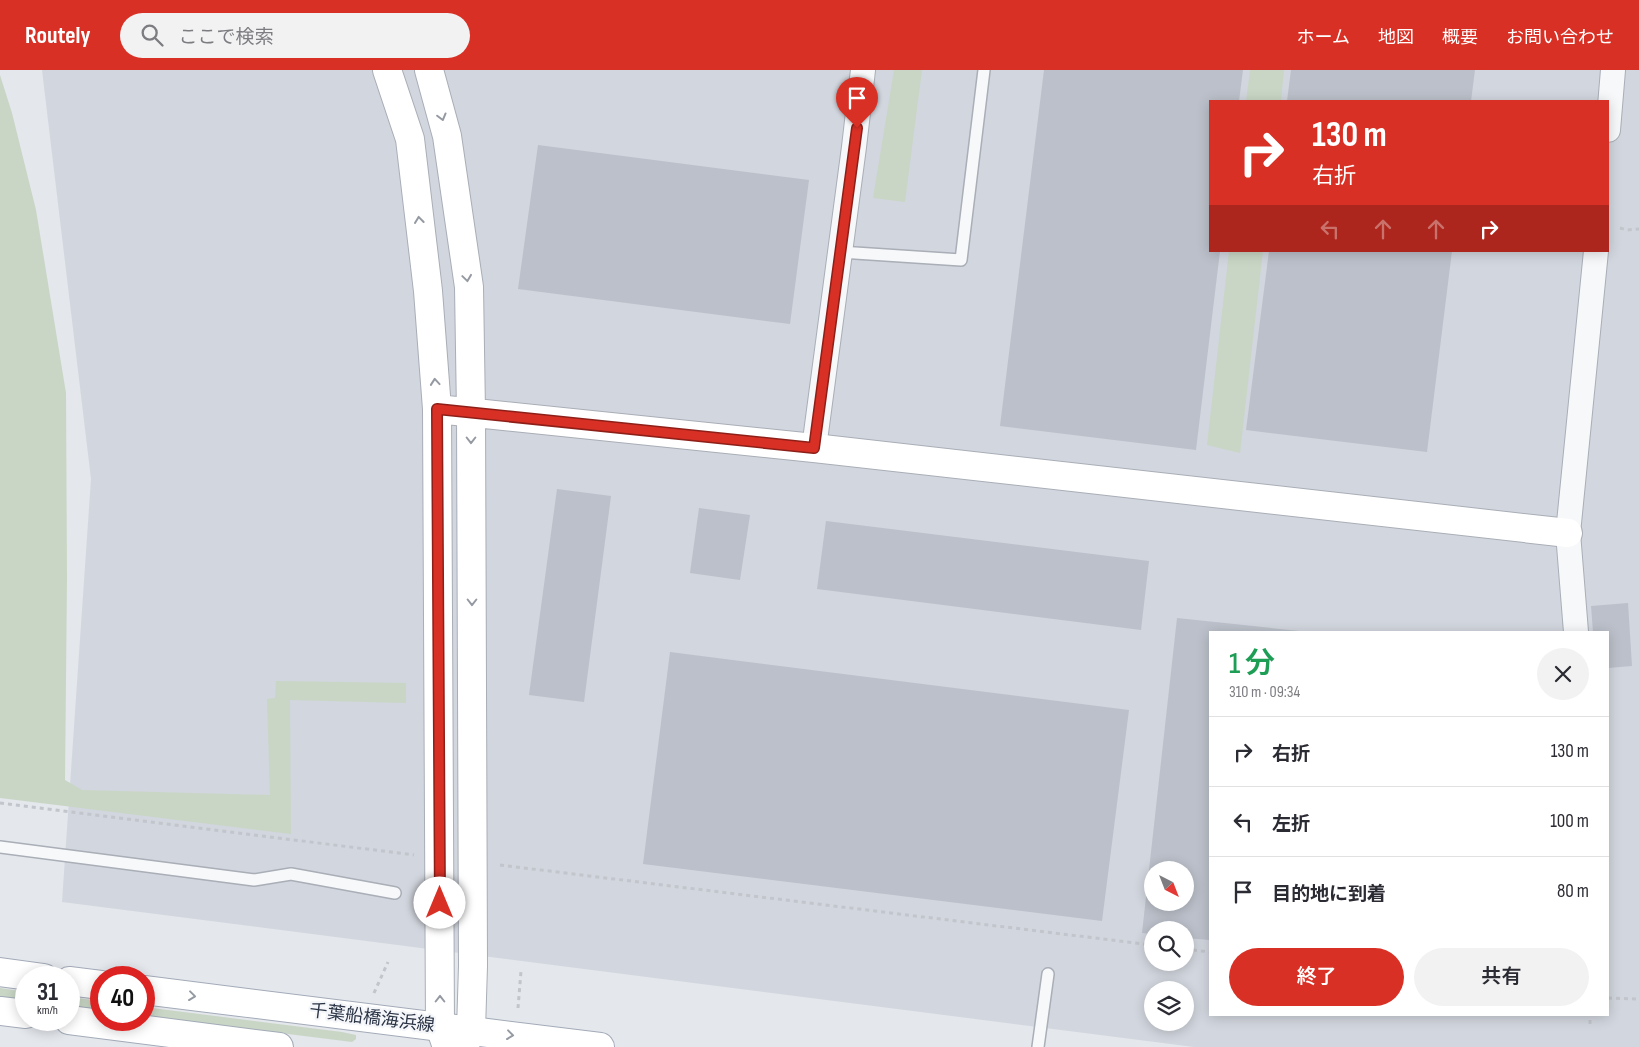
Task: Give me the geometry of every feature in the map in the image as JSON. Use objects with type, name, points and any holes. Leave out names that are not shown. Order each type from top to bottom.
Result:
[{"type":"street","points":[[387,70],[410,140],[428,291],[437,409],[444,1037]]},
{"type":"street","points":[[429,70],[447,136],[469,287],[473,966],[467,1039]]},
{"type":"street","points":[[814,448],[863,70]]},
{"type":"street","points":[[1609,118],[1613,70]]},
{"type":"street","points":[[1576,631],[1568,533],[1596,252]]},
{"type":"street","points":[[437,409],[814,448],[1568,533]]},
{"type":"street","points":[[0,972],[15,974]]},
{"type":"street","name":"千葉船橋海浜線","points":[[155,992],[444,1037],[600,1047]]},
{"type":"street","points":[[0,1011],[15,1013]]},
{"type":"street","points":[[80,1022],[181,1041],[279,1047]]},
{"type":"lane","points":[[840,252],[961,260],[984,70]]},
{"type":"lane","points":[[0,847],[254,880],[291,874],[395,893]]},
{"type":"lane","points":[[1038,1047],[1048,974]]},
{"type":"path","points":[[1620,228],[1627,230],[1639,229]]},
{"type":"path","points":[[0,803],[420,856]]},
{"type":"path","points":[[500,865],[1144,944]]},
{"type":"path","points":[[1194,950],[1209,952]]},
{"type":"path","points":[[374,994],[388,962]]},
{"type":"path","points":[[518,1008],[522,971]]},
{"type":"path","points":[[1609,998],[1639,1000]]},
{"type":"path","points":[[1590,1016],[1590,1024]]},
{"type":"shaded area","points":[[42,70],[1639,70],[1639,1047],[1194,1047],[62,902],[91,479]]},
{"type":"green space","points":[[894,70],[922,70],[905,202],[873,198]]},
{"type":"green space","points":[[1250,70],[1284,70],[1281,100],[1246,100]]},
{"type":"green space","points":[[0,75],[12,113],[36,210],[66,393],[65,780],[82,790],[270,795],[267,699],[275,698],[276,681],[406,683],[406,703],[290,700],[291,834],[0,798]]},
{"type":"green space","points":[[1229,252],[1263,252],[1240,453],[1207,445]]},
{"type":"green space","points":[[0,988],[15,990],[15,1000],[0,998]]},
{"type":"green space","points":[[80,998],[90,1000],[90,1009],[80,1007]]},
{"type":"green space","points":[[155,1008],[342,1032],[356,1035],[356,1039],[352,1042],[155,1017]]},
{"type":"building","points":[[1044,70],[1243,70],[1239,100],[1209,100],[1209,252],[1220,252],[1196,450],[1000,426]]},
{"type":"building","points":[[1291,70],[1475,70],[1471,100],[1287,100]]},
{"type":"building","points":[[538,145],[809,180],[790,324],[518,289]]},
{"type":"building","points":[[1269,252],[1452,252],[1427,452],[1246,430]]},
{"type":"building","points":[[557,489],[611,496],[584,702],[529,695]]},
{"type":"building","points":[[699,508],[750,515],[740,580],[690,573]]},
{"type":"building","points":[[826,521],[1149,561],[1141,630],[817,589]]},
{"type":"building","points":[[1628,603],[1632,666],[1609,668],[1609,631],[1593,631],[1591,606]]},
{"type":"building","points":[[1177,618],[1299,631],[1209,631],[1209,940],[1194,939],[1194,921],[1144,921],[1144,933],[1142,933],[1144,911],[1194,911],[1194,861],[1150,861]]},
{"type":"building","points":[[670,652],[1129,710],[1102,921],[643,864]]},
{"type":"route","points":[[440,903],[437,409],[814,448],[857,128]]}]
